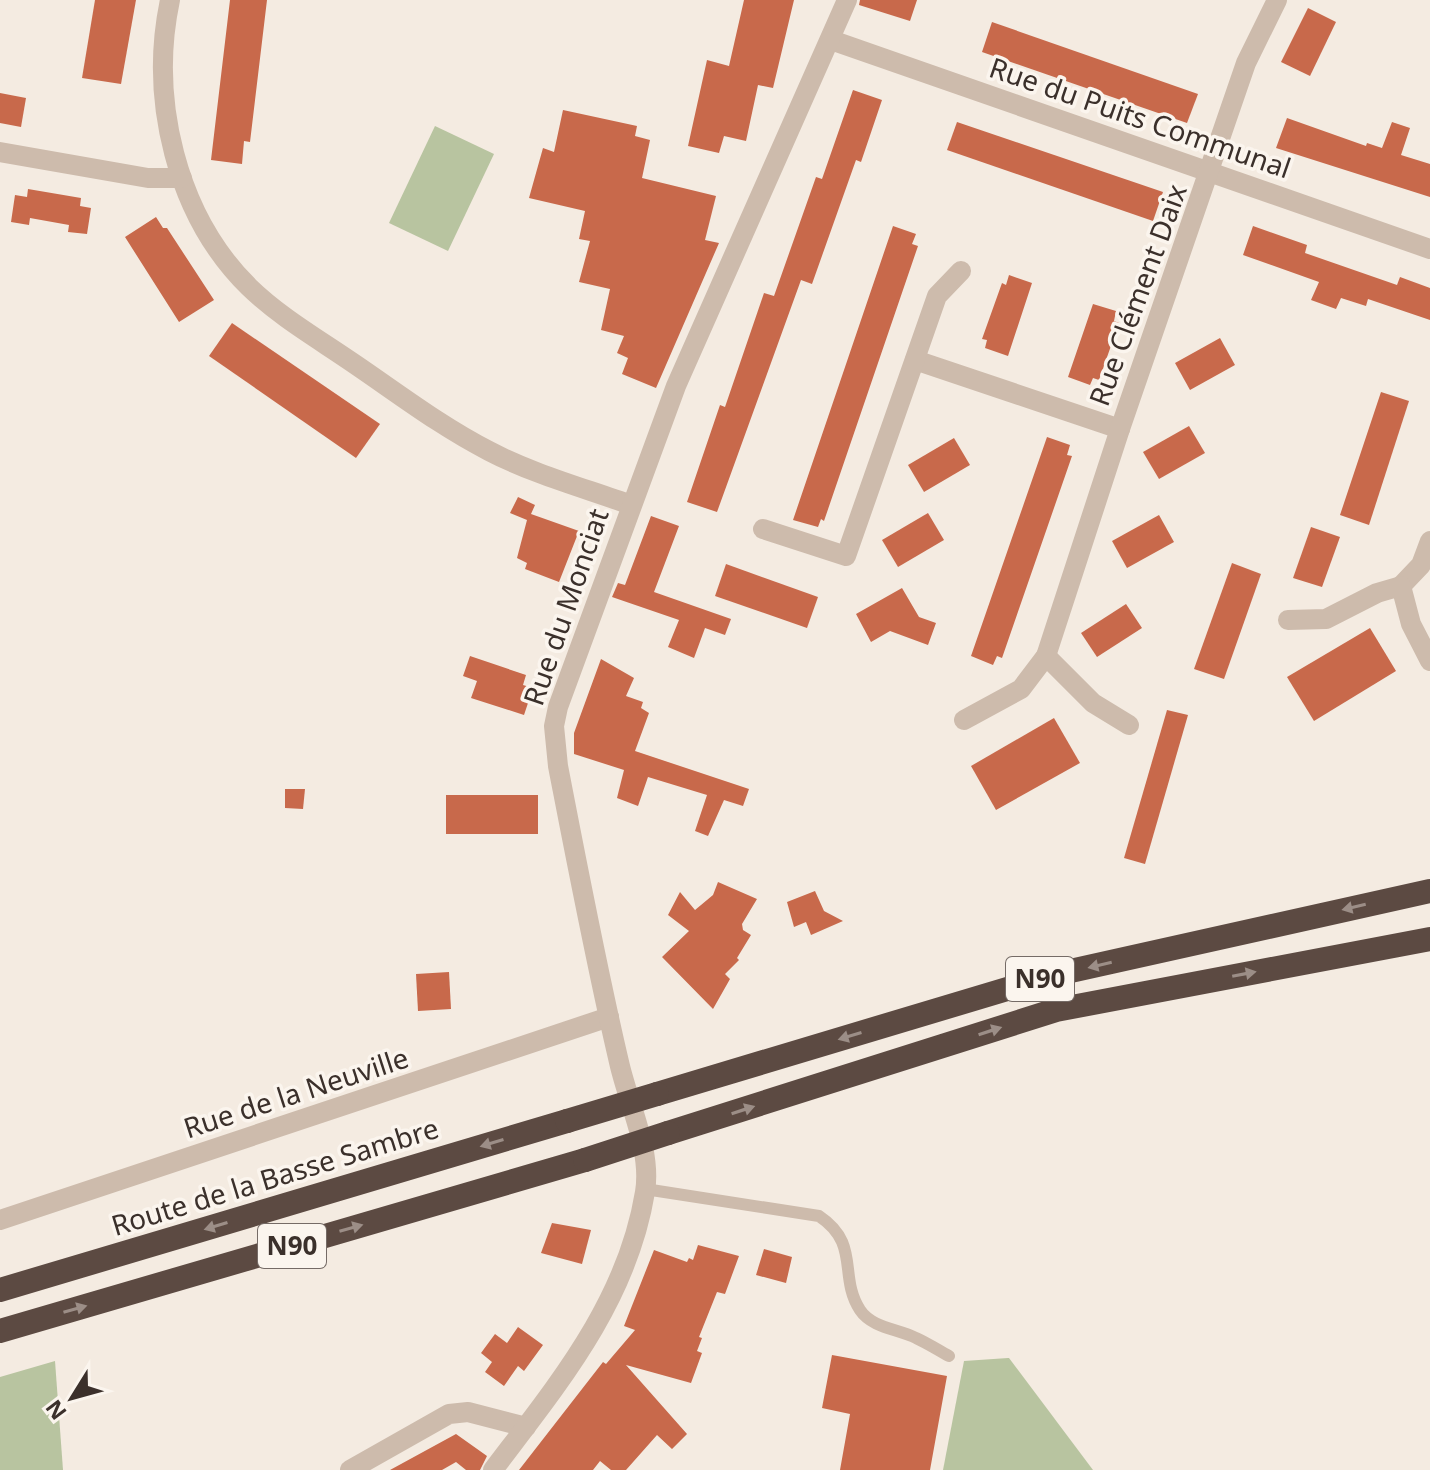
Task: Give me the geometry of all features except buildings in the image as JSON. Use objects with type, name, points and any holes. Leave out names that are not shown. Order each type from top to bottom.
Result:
[{"type":"highway","name":"Route de la Basse Sambre","points":[[0,1290],[1057,974],[1430,891]]},
{"type":"highway","name":"N90","points":[[0,1331],[585,1160],[1056,1010],[1430,939]]},
{"type":"street","points":[[170,0],[164,29],[163,76],[171,143],[189,199],[228,263],[279,313],[434,418],[491,452],[631,505]]},
{"type":"street","name":"Rue du Monciat","points":[[493,1470],[589,1341],[608,1305],[635,1233],[645,1189],[644,1157],[609,1017],[558,766],[554,726],[676,386],[847,0]]},
{"type":"street","name":"Rue Clément Daix","points":[[964,720],[1021,689],[1046,656],[1120,429],[1246,63],[1277,0]]},
{"type":"street","name":"Rue du Puits Communal","points":[[831,40],[1430,249]]},
{"type":"street","points":[[0,152],[136,176],[182,178]]},
{"type":"street","points":[[763,529],[846,556],[937,296],[961,271]]},
{"type":"street","name":"Rue Clément Daix","points":[[915,360],[1120,429]]},
{"type":"street","points":[[1288,620],[1326,619],[1377,593],[1401,586],[1421,565],[1430,541]]},
{"type":"street","points":[[1401,586],[1411,624],[1430,661]]},
{"type":"street","points":[[1046,656],[1093,703],[1129,725]]},
{"type":"street","name":"Rue de la Neuville","points":[[0,1220],[609,1017]]},
{"type":"street","points":[[350,1470],[449,1414],[468,1412],[526,1427]]},
{"type":"lane","points":[[645,1189],[819,1216],[834,1226],[846,1245],[853,1292],[861,1312],[883,1327],[914,1337],[949,1356]]},
{"type":"green space","points":[[435,126],[494,154],[448,251],[389,223]]},
{"type":"green space","points":[[1009,1358],[1093,1470],[943,1470],[964,1361]]},
{"type":"green space","points":[[55,1361],[63,1470],[0,1470],[0,1377]]}]
